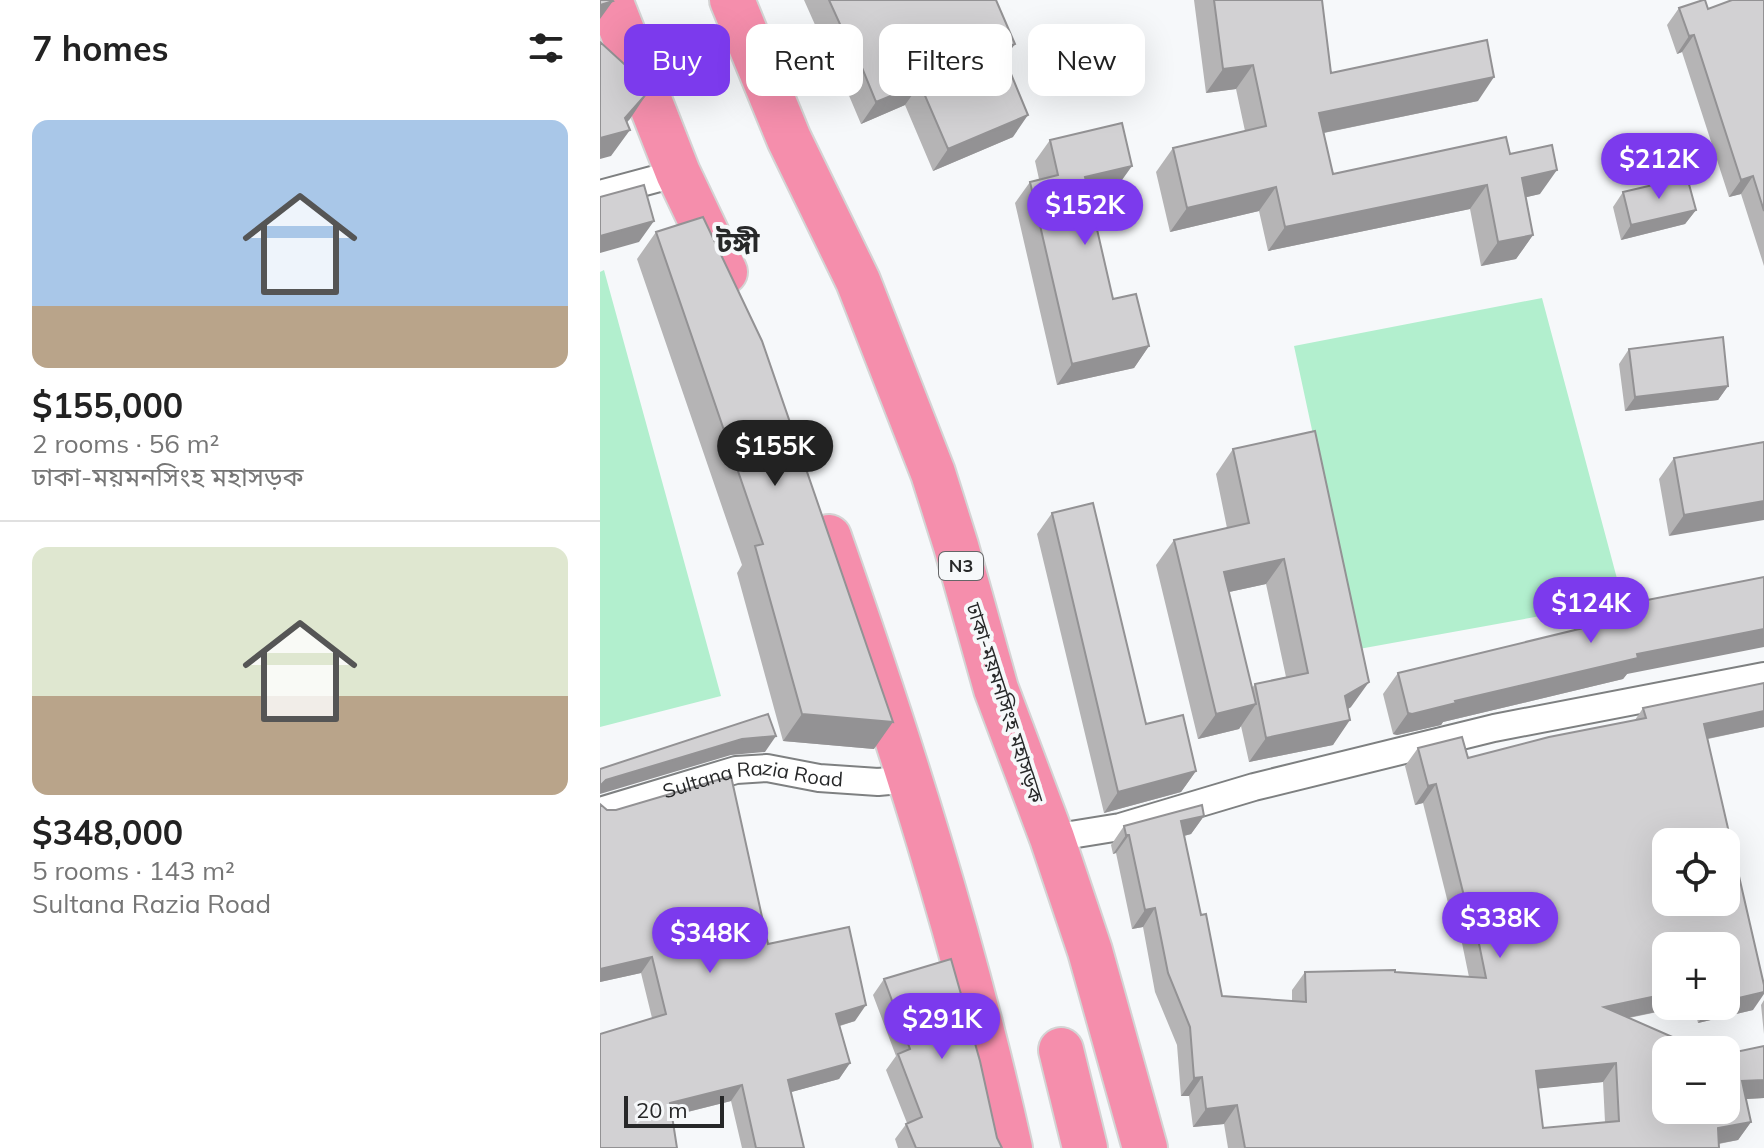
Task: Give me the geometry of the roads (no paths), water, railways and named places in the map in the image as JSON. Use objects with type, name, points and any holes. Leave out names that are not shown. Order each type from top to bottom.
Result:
[{"type":"highway","points":[[610,0],[678,173],[739,301]]},
{"type":"highway","name":"ঢাকা-ময়মনসিংহ মহাসড়ক","points":[[732,0],[789,139],[858,281],[927,458],[956,546],[996,689],[1052,838],[1098,978],[1145,1148]]},
{"type":"highway","points":[[816,497],[911,779],[993,1071],[1010,1148]]},
{"type":"highway","points":[[1061,1050],[1085,1148]]},
{"type":"street","points":[[600,194],[678,173]]},
{"type":"street","points":[[1052,838],[1120,827],[1254,787],[1494,728],[1764,676]]},
{"type":"street","name":"Sultana Razia Road","points":[[600,811],[736,770],[767,768],[819,778],[878,782],[911,779]]},
{"type":"district","name":"টঙ্গী","points":[[738,242]]}]
